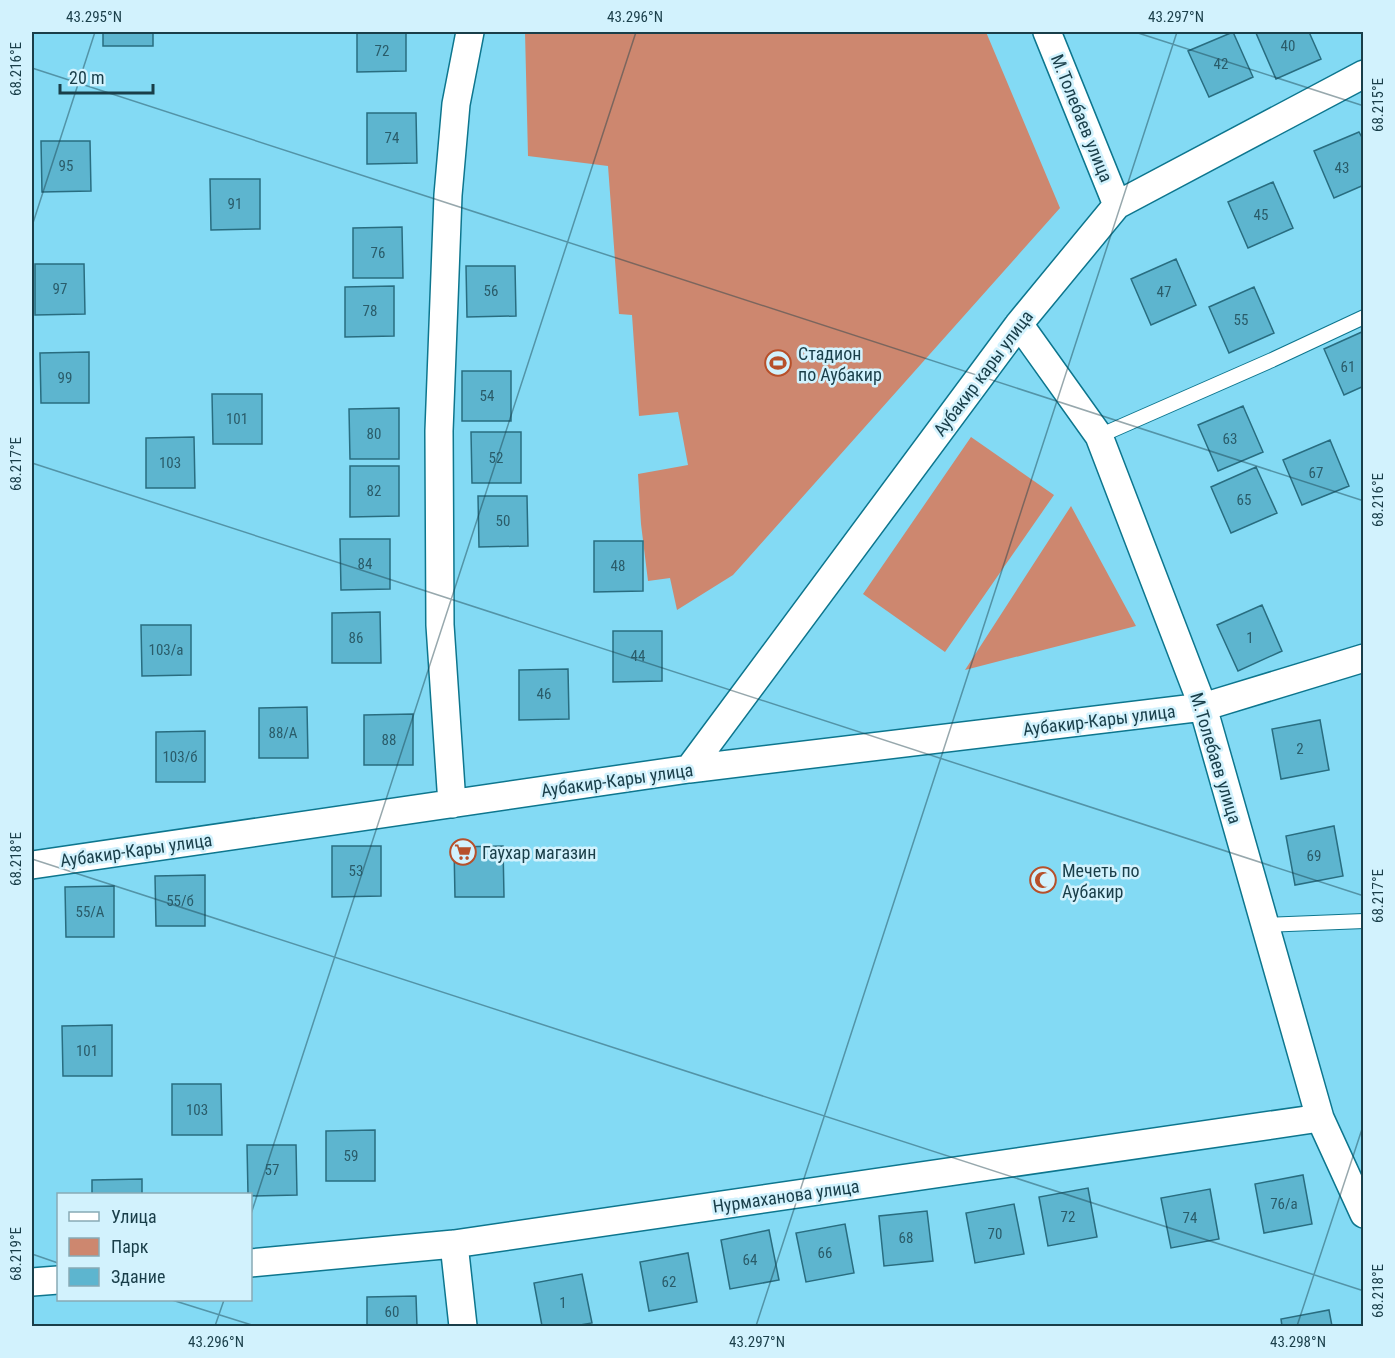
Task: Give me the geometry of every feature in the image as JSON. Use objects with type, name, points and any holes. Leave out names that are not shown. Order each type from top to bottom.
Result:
[{"type":"street","points":[[452,804],[440,625],[439,431],[447,195],[456,104],[470,32]]},
{"type":"street","name":"М.Толебаев улица","points":[[1047,32],[1117,205]]},
{"type":"street","name":"Аубакир кары улица","points":[[689,770],[1019,324],[1117,205],[1364,74]]},
{"type":"street","name":"М.Толебаев улица","points":[[1019,324],[1099,436],[1203,707],[1320,1118],[1364,1214]]},
{"type":"street","name":"Аубакир-Кары улица","points":[[32,865],[689,770],[1203,707],[1364,658]]},
{"type":"street","name":"Нурмаханова улица","points":[[252,1263],[454,1244],[1320,1118]]},
{"type":"street","points":[[454,1244],[463,1326]]},
{"type":"street","points":[[32,1282],[57,1280]]},
{"type":"lane","points":[[1099,436],[1364,317]]},
{"type":"lane","points":[[1265,925],[1364,921]]},
{"type":"green space","name":"Стадион по Аубакир","points":[[525,32],[986,32],[1060,208],[733,575],[677,610],[670,578],[648,581],[638,474],[688,465],[678,412],[639,416],[632,315],[619,314],[608,166],[528,156]]},
{"type":"green space","points":[[971,437],[1054,495],[945,652],[863,594]]},
{"type":"green space","points":[[1071,506],[1136,626],[965,670]]},
{"type":"building","points":[[103,32],[153,32],[153,46],[103,46]]},
{"type":"building","points":[[357,32],[406,32],[406,71],[357,72]]},
{"type":"building","points":[[1233,32],[1253,77],[1209,97],[1188,51]]},
{"type":"building","points":[[1309,32],[1321,59],[1276,79],[1256,33]]},
{"type":"building","points":[[367,113],[416,113],[417,163],[367,164]]},
{"type":"building","points":[[1359,132],[1364,141],[1364,185],[1334,198],[1314,151]]},
{"type":"building","points":[[41,141],[90,141],[91,191],[42,192]]},
{"type":"building","points":[[210,179],[260,179],[260,229],[211,230]]},
{"type":"building","points":[[1273,182],[1293,228],[1248,248],[1228,202]]},
{"type":"building","points":[[402,227],[403,278],[353,278],[353,228]]},
{"type":"building","points":[[1176,259],[1196,305],[1151,325],[1131,279]]},
{"type":"building","points":[[35,264],[84,264],[85,314],[35,315]]},
{"type":"building","points":[[466,266],[515,266],[516,316],[467,317]]},
{"type":"building","points":[[394,286],[394,336],[345,337],[345,287]]},
{"type":"building","points":[[1254,287],[1274,333],[1229,353],[1209,307]]},
{"type":"building","points":[[1364,331],[1364,386],[1344,395],[1324,349]]},
{"type":"building","points":[[89,352],[89,403],[41,403],[40,353]]},
{"type":"building","points":[[462,371],[511,371],[511,421],[462,421]]},
{"type":"building","points":[[212,394],[262,394],[262,444],[213,444]]},
{"type":"building","points":[[1243,406],[1263,452],[1218,471],[1198,425]]},
{"type":"building","points":[[399,408],[399,459],[350,459],[349,409]]},
{"type":"building","points":[[471,432],[521,432],[521,483],[472,483]]},
{"type":"building","points":[[194,437],[195,488],[146,488],[146,438]]},
{"type":"building","points":[[1330,440],[1349,486],[1302,505],[1283,460]]},
{"type":"building","points":[[350,466],[399,466],[399,516],[350,517]]},
{"type":"building","points":[[1256,467],[1277,513],[1231,533],[1211,487]]},
{"type":"building","points":[[478,496],[527,496],[528,546],[479,547]]},
{"type":"building","points":[[340,539],[390,539],[390,589],[341,590]]},
{"type":"building","points":[[594,541],[643,541],[643,591],[594,592]]},
{"type":"building","points":[[1262,605],[1282,651],[1238,671],[1217,625]]},
{"type":"building","points":[[380,612],[381,663],[332,663],[332,613]]},
{"type":"building","points":[[141,625],[191,625],[191,675],[142,676]]},
{"type":"building","points":[[613,631],[662,631],[662,681],[613,682]]},
{"type":"building","points":[[568,669],[569,719],[519,720],[519,670]]},
{"type":"building","points":[[307,707],[308,758],[259,758],[259,708]]},
{"type":"building","points":[[413,714],[413,765],[364,765],[364,715]]},
{"type":"building","points":[[1320,720],[1329,770],[1281,779],[1272,729]]},
{"type":"building","points":[[205,731],[205,782],[156,782],[156,732]]},
{"type":"building","points":[[1334,826],[1343,876],[1295,885],[1286,836]]},
{"type":"building","points":[[332,846],[381,846],[381,896],[332,897]]},
{"type":"building","points":[[503,846],[504,897],[455,897],[454,847]]},
{"type":"building","points":[[205,875],[205,926],[156,926],[155,876]]},
{"type":"building","points":[[114,886],[114,937],[66,937],[65,887]]},
{"type":"building","points":[[112,1025],[112,1076],[63,1076],[62,1026]]},
{"type":"building","points":[[172,1084],[221,1084],[222,1135],[172,1135]]},
{"type":"building","points":[[375,1130],[375,1181],[326,1181],[326,1131]]},
{"type":"building","points":[[247,1145],[296,1145],[297,1195],[252,1196],[252,1193],[248,1193]]},
{"type":"building","points":[[1303,1175],[1312,1224],[1264,1233],[1255,1184]]},
{"type":"building","points":[[142,1179],[142,1193],[92,1193],[92,1180]]},
{"type":"building","points":[[1088,1188],[1097,1237],[1048,1246],[1039,1197]]},
{"type":"building","points":[[1210,1189],[1219,1239],[1171,1248],[1161,1198]]},
{"type":"building","points":[[1014,1204],[1024,1254],[975,1263],[966,1213]]},
{"type":"building","points":[[927,1211],[933,1261],[884,1266],[879,1216]]},
{"type":"building","points":[[845,1224],[854,1273],[806,1282],[796,1233]]},
{"type":"building","points":[[769,1230],[779,1280],[730,1289],[721,1240]]},
{"type":"building","points":[[688,1253],[697,1302],[649,1311],[640,1262]]},
{"type":"building","points":[[582,1274],[592,1323],[574,1326],[542,1326],[534,1283]]},
{"type":"building","points":[[416,1296],[417,1326],[367,1326],[367,1297]]},
{"type":"building","points":[[1329,1310],[1332,1326],[1282,1326],[1281,1319]]},
{"type":"place","name":"Стадион по Аубакир","points":[[778,363]]},
{"type":"place","name":"Гаухар магазин","points":[[463,852]]},
{"type":"place","name":"Мечеть по Аубакир","points":[[1043,880]]}]
